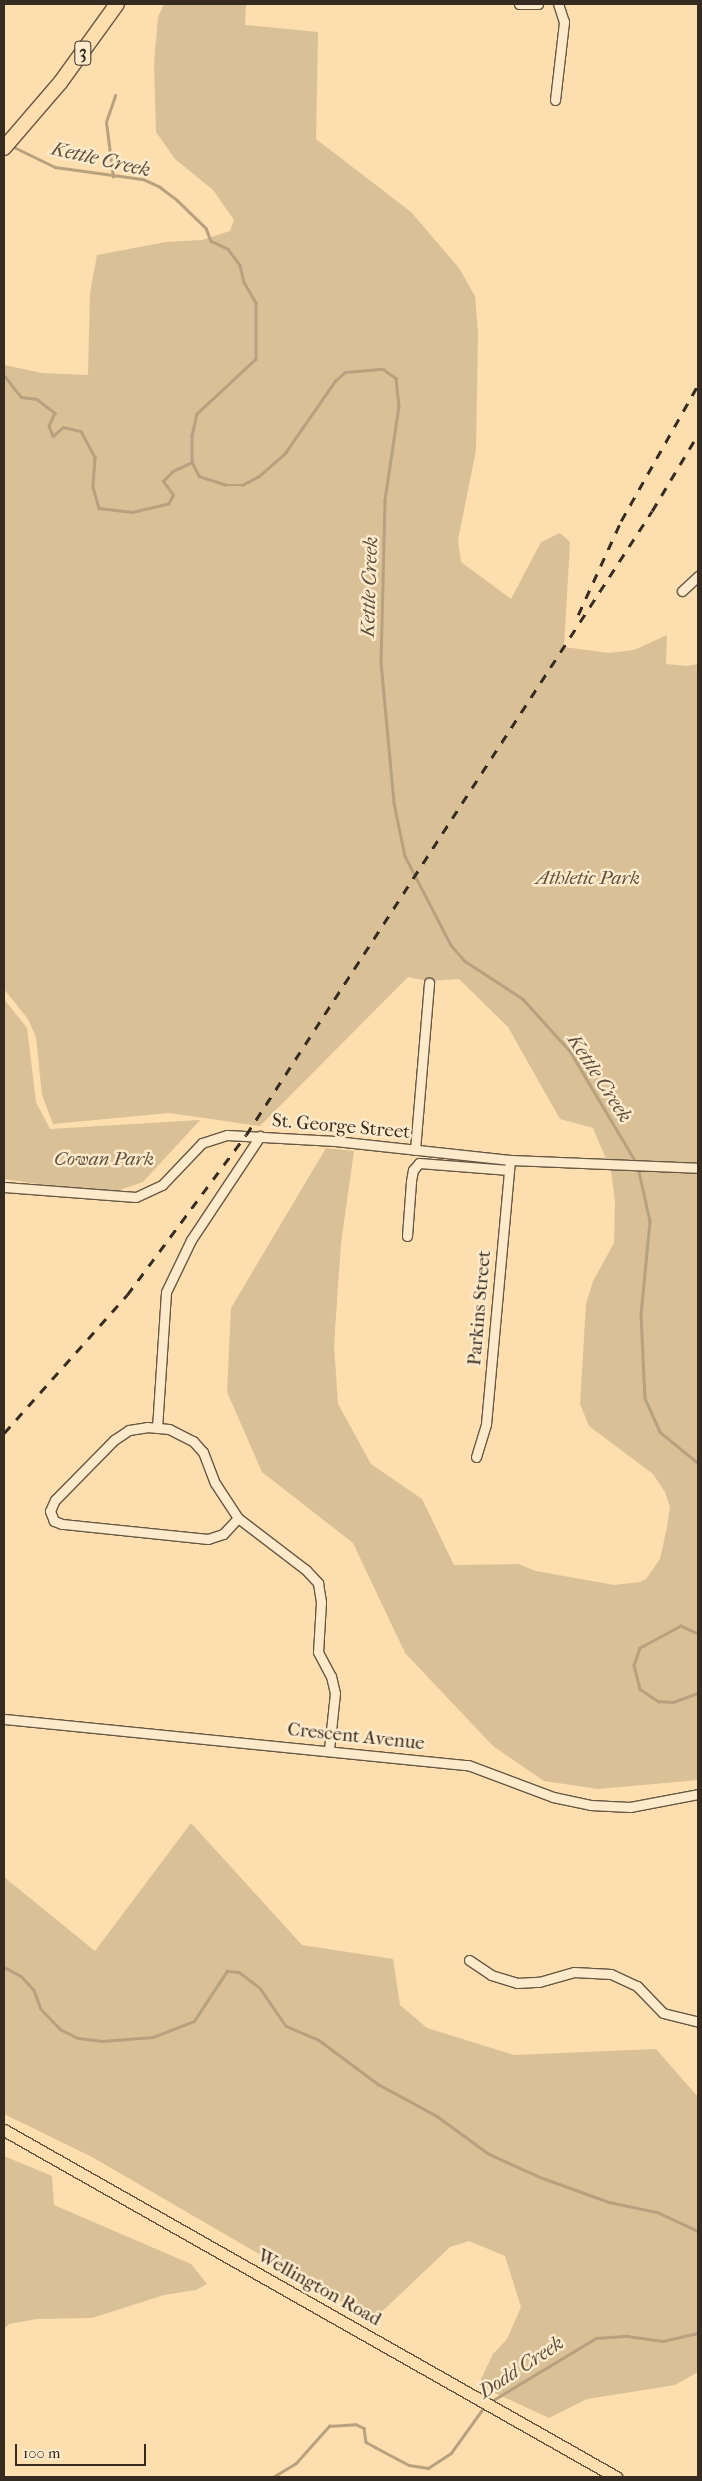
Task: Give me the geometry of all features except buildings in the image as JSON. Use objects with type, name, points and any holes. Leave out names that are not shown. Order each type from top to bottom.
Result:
[{"type":"highway","name":"3","points":[[4,148],[45,101],[117,4]]},
{"type":"main road","name":"Wellington Road","points":[[4,2130],[616,2477]]},
{"type":"street","points":[[519,4],[538,4]]},
{"type":"street","points":[[555,100],[564,22],[558,4]]},
{"type":"street","points":[[682,591],[698,576]]},
{"type":"street","points":[[415,1150],[429,983]]},
{"type":"street","name":"St. George Street","points":[[4,1187],[136,1197],[162,1185],[208,1140],[227,1135],[260,1136],[415,1150],[510,1165],[605,1165],[698,1168]]},
{"type":"street","points":[[157,1428],[166,1292],[191,1240],[260,1136]]},
{"type":"street","points":[[407,1236],[412,1175],[419,1163],[510,1165]]},
{"type":"street","name":"Parkins Street","points":[[476,1457],[486,1424],[510,1165]]},
{"type":"street","points":[[238,1518],[223,1534],[208,1539],[54,1521],[50,1511],[53,1503],[114,1440],[138,1427],[178,1431],[200,1447],[222,1496],[238,1518],[306,1570],[318,1583],[321,1602],[318,1652],[331,1676],[335,1693],[328,1749]]},
{"type":"street","name":"Crescent Avenue","points":[[4,1719],[328,1749],[468,1765],[553,1797],[590,1805],[630,1807],[698,1794]]},
{"type":"street","points":[[469,1960],[497,1977],[518,1983],[539,1982],[574,1972],[611,1974],[637,1986],[663,2014],[698,2022]]},
{"type":"green space","name":"Athletic Park","points":[[164,4],[246,4],[245,25],[318,32],[316,139],[411,212],[459,268],[475,296],[478,333],[476,450],[458,540],[461,562],[511,599],[541,542],[560,533],[570,542],[564,647],[609,653],[634,650],[667,635],[666,664],[687,666],[698,664],[698,1780],[598,1789],[544,1781],[493,1746],[405,1653],[353,1543],[262,1472],[227,1392],[231,1308],[326,1148],[354,1151],[341,1243],[334,1345],[338,1404],[371,1464],[422,1499],[454,1565],[518,1564],[536,1571],[614,1585],[640,1582],[646,1579],[660,1559],[667,1527],[670,1507],[665,1492],[653,1474],[589,1426],[580,1404],[586,1304],[593,1281],[614,1243],[615,1201],[611,1171],[593,1128],[560,1119],[508,1027],[459,979],[428,981],[408,977],[260,1126],[169,1113],[53,1124],[42,1095],[36,1037],[28,1019],[4,989],[4,365],[42,373],[88,375],[90,293],[97,255],[166,242],[202,240],[230,231],[234,220],[213,190],[175,159],[156,132],[154,63],[158,17]]},
{"type":"green space","name":"Cowan Park","points":[[4,999],[27,1028],[36,1102],[50,1129],[200,1120],[143,1182],[108,1194],[4,1179]]},
{"type":"green space","points":[[191,1823],[302,1945],[393,1959],[400,2005],[427,2028],[514,2055],[656,2049],[698,2097],[698,2372],[675,2385],[587,2399],[549,2418],[484,2388],[481,2379],[493,2354],[507,2339],[521,2307],[505,2256],[469,2241],[450,2247],[373,2320],[92,2157],[4,2114],[4,1877],[95,1951]]},
{"type":"green space","points":[[4,2156],[52,2176],[54,2205],[191,2264],[207,2284],[196,2290],[164,2295],[92,2318],[37,2319],[9,2324],[4,2329]]},
{"type":"waterway","points":[[113,177],[106,122],[115,96]]},
{"type":"waterway","name":"Kettle Creek","points":[[12,146],[55,167],[143,179],[160,187],[177,200],[206,228],[211,241],[228,249],[240,265],[244,282],[256,303],[256,359],[197,414],[192,435],[192,462],[199,476],[226,485],[242,485],[259,476],[285,453],[335,381],[345,372],[383,369],[396,378],[399,406],[385,500],[381,662],[394,803],[405,856],[451,945],[465,961],[523,999],[570,1051],[636,1162]]},
{"type":"waterway","points":[[4,375],[21,397],[37,399],[55,413],[49,426],[53,436],[63,427],[81,431],[95,457],[93,487],[99,508],[132,512],[168,504],[173,495],[163,481],[173,471],[192,462]]},
{"type":"waterway","name":"Kettle Creek","points":[[638,1167],[650,1221],[641,1314],[645,1398],[660,1432],[698,1463]]},
{"type":"waterway","name":"Kettle Creek","points":[[698,1634],[681,1626],[640,1648],[634,1665],[640,1689],[658,1701],[673,1702],[698,1693]]},
{"type":"waterway","points":[[4,1967],[21,1976],[34,1990],[41,2009],[60,2029],[78,2038],[102,2041],[153,2037],[194,2021],[227,1971],[239,1972],[260,1988],[286,2026],[319,2040],[378,2084],[437,2116],[489,2154],[540,2177],[609,2202],[657,2212],[698,2231]]},
{"type":"waterway","name":"Dodd Creek","points":[[490,2402],[596,2338],[627,2336],[663,2341],[698,2333]]},
{"type":"waterway","name":"Dodd Creek","points":[[273,2477],[296,2463],[329,2426],[355,2424],[364,2428],[366,2442],[409,2465],[428,2468],[451,2453],[484,2407]]},
{"type":"railway","points":[[578,615],[621,521],[698,385]]},
{"type":"railway","points":[[4,1433],[127,1295],[246,1135],[652,511],[698,434]]}]
